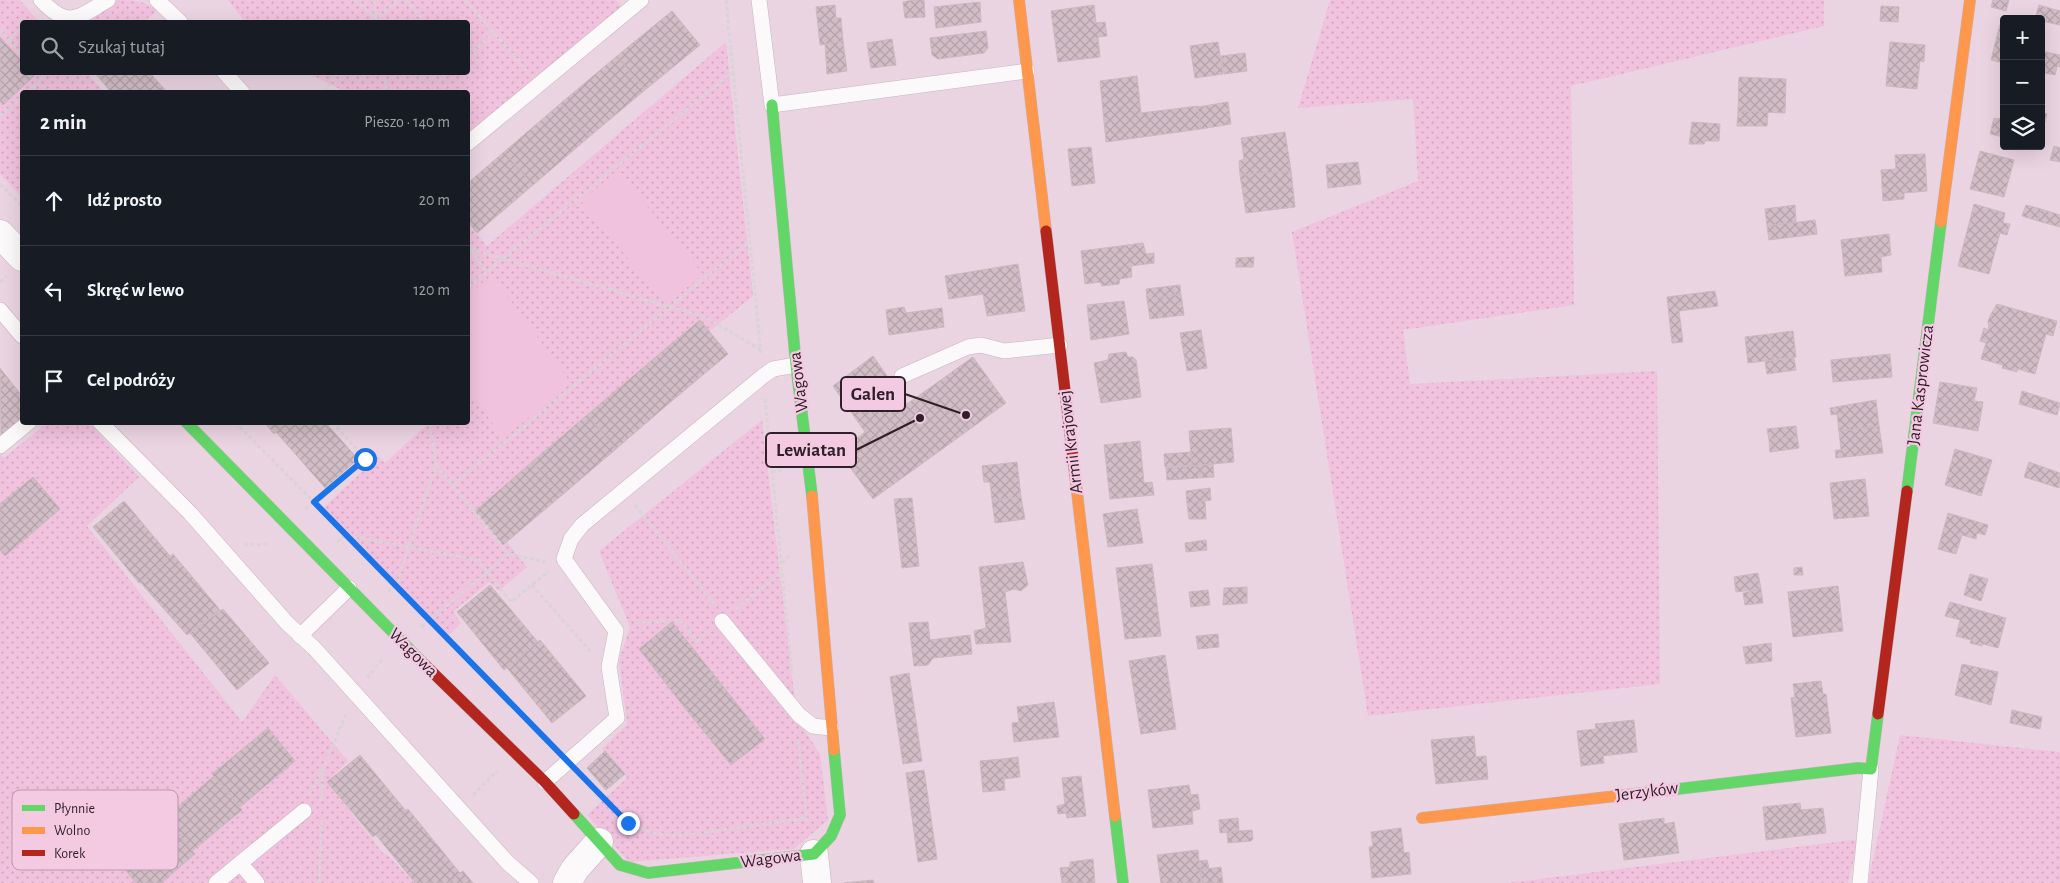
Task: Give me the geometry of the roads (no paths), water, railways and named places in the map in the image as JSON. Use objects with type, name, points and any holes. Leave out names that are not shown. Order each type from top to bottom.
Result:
[{"type":"street","name":"Armii Krajowej","points":[[1019,0],[1123,883]]},
{"type":"street","name":"Jana Kasprowicza","points":[[1871,769],[1970,0]]},
{"type":"street","name":"Wagowa","points":[[189,425],[402,643],[545,782],[620,865],[648,873],[812,854],[831,836],[840,815],[809,467],[796,365],[772,105]]},
{"type":"street","points":[[0,234],[20,255]]},
{"type":"street","name":"Jerzyków","points":[[1422,818],[1858,768],[1871,769]]},
{"type":"street","points":[[568,880],[599,842]]},
{"type":"street","points":[[812,854],[818,883]]},
{"type":"lane","points":[[41,0],[59,16],[67,20],[76,18],[108,0]]},
{"type":"lane","points":[[157,0],[178,20]]},
{"type":"lane","points":[[470,141],[641,0]]},
{"type":"lane","points":[[759,0],[772,105],[1028,70]]},
{"type":"lane","points":[[227,75],[240,90]]},
{"type":"lane","points":[[0,310],[20,334]]},
{"type":"lane","points":[[902,376],[968,347],[981,345],[1004,351],[1060,345]]},
{"type":"lane","points":[[545,782],[617,718],[609,667],[616,631],[564,559],[571,539],[582,525],[772,369],[796,365]]},
{"type":"lane","points":[[0,446],[25,425]]},
{"type":"lane","points":[[103,425],[190,513],[287,623],[315,649],[458,809],[508,863],[531,883]]},
{"type":"lane","points":[[300,636],[349,588]]},
{"type":"lane","points":[[724,619],[795,710],[813,726],[831,728]]},
{"type":"lane","points":[[1860,883],[1871,769]]},
{"type":"lane","points":[[216,883],[304,811]]},
{"type":"lane","points":[[241,864],[257,883]]},
{"type":"place","name":"Galen","points":[[966,415]]},
{"type":"place","name":"Lewiatan","points":[[920,418]]}]
